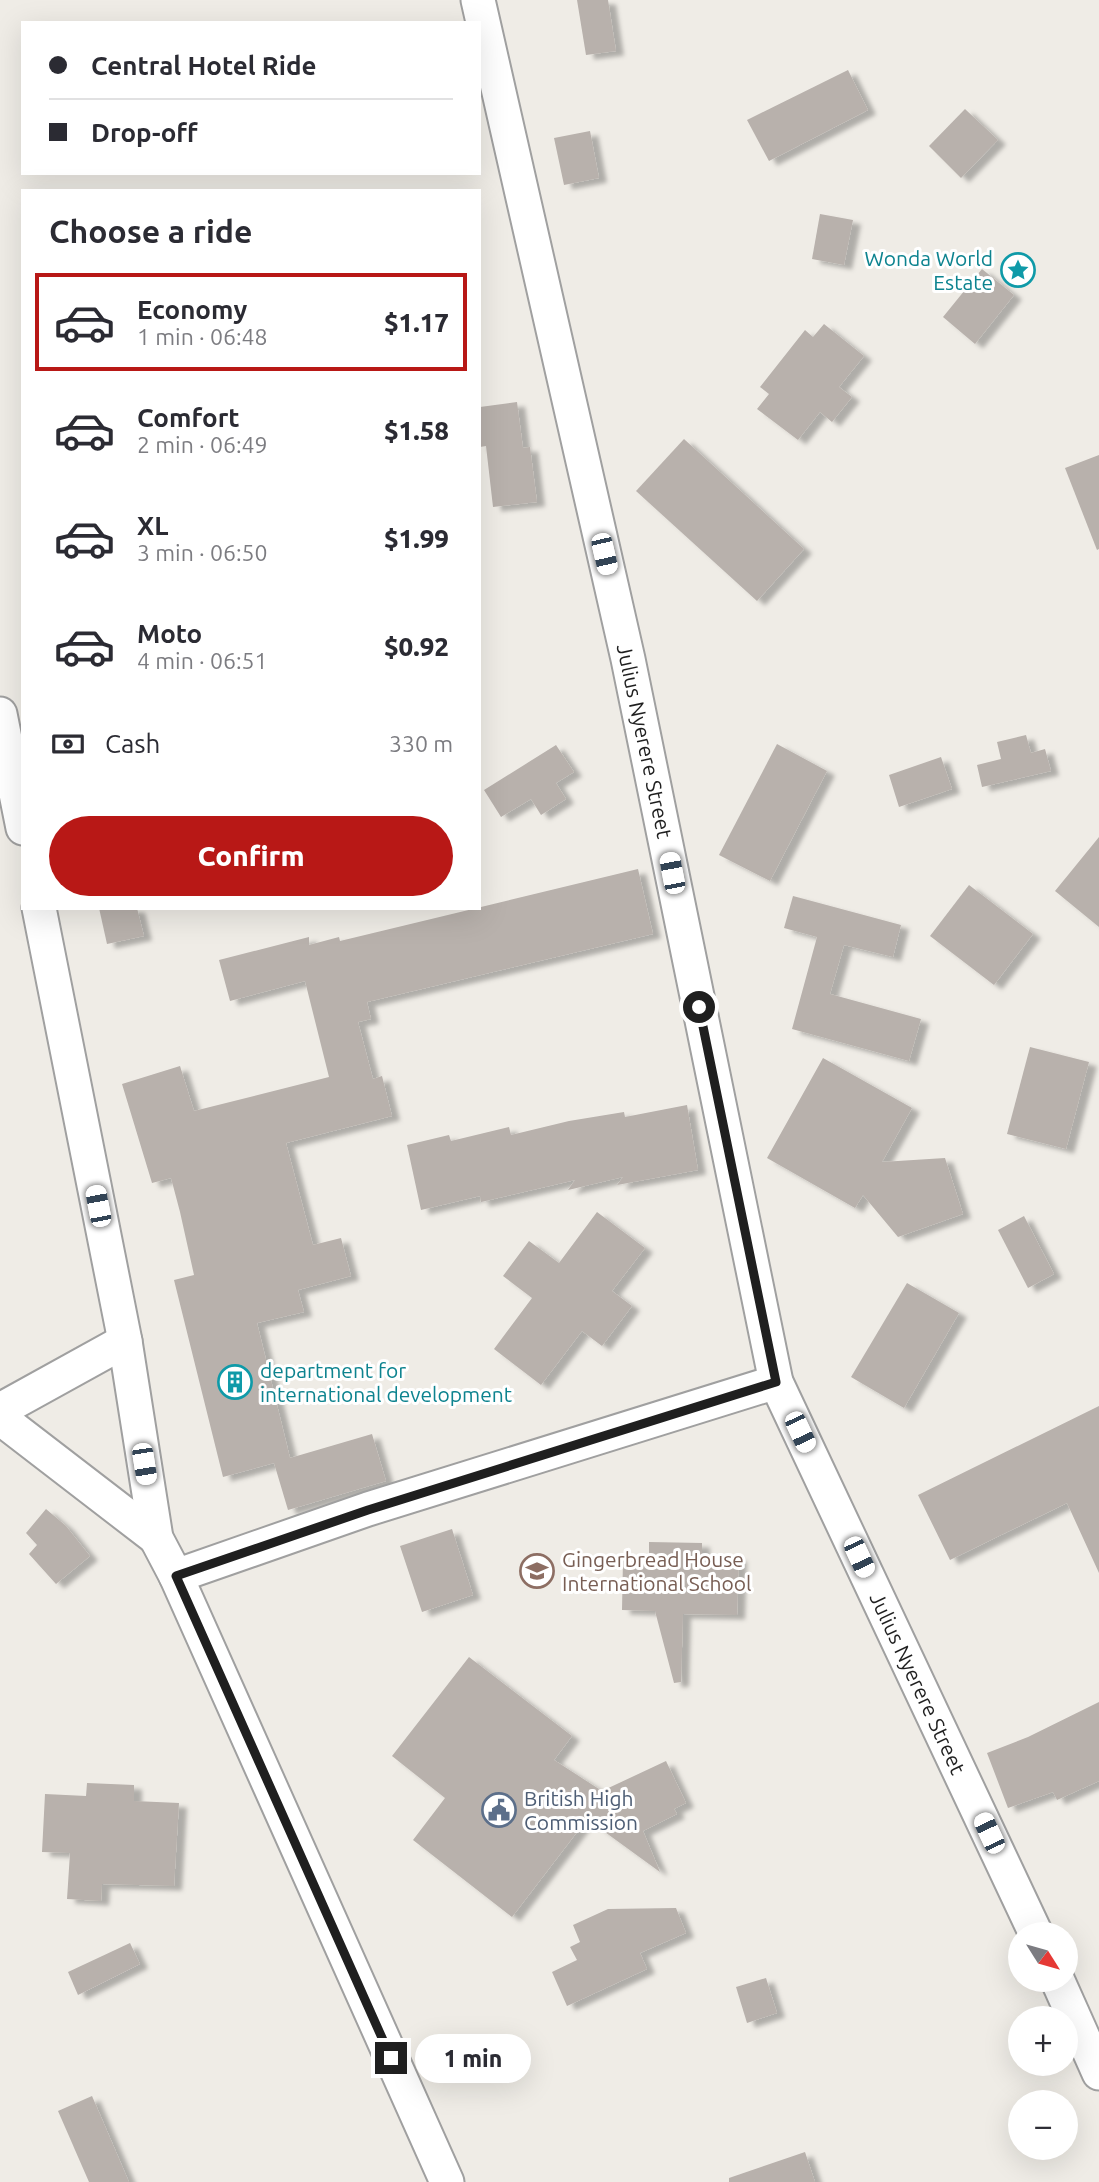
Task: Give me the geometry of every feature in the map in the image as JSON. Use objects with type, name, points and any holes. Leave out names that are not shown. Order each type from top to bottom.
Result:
[{"type":"street","name":"Julius Nyerere Street","points":[[478,0],[628,659],[776,1382],[1030,1922]]},
{"type":"street","points":[[0,713],[18,783],[21,810]]},
{"type":"street","points":[[39,910],[125,1341],[156,1538],[176,1576],[447,2182]]},
{"type":"street","points":[[0,1410],[125,1341]]},
{"type":"street","points":[[176,1576],[368,1510],[776,1382]]},
{"type":"street","points":[[0,1418],[156,1538]]},
{"type":"street","points":[[1063,1992],[1099,2073]]},
{"type":"building","points":[[577,0],[608,0],[616,51],[586,55]]},
{"type":"building","points":[[848,70],[868,110],[769,161],[747,120]]},
{"type":"building","points":[[965,109],[998,140],[961,178],[929,146]]},
{"type":"building","points":[[590,131],[599,178],[564,185],[554,138]]},
{"type":"building","points":[[820,214],[853,220],[844,265],[812,259]]},
{"type":"building","points":[[982,269],[1014,295],[975,344],[943,317]]},
{"type":"building","points":[[824,324],[864,356],[839,387],[852,397],[832,422],[820,412],[798,440],[757,409],[769,394],[760,387],[805,330],[813,337]]},
{"type":"building","points":[[517,402],[523,448],[530,447],[537,502],[493,507],[486,446],[481,447],[481,407]]},
{"type":"building","points":[[684,439],[804,549],[757,601],[636,491]]},
{"type":"building","points":[[1099,455],[1099,549],[1097,550],[1065,468]]},
{"type":"building","points":[[1026,735],[1031,753],[1045,749],[1051,771],[982,787],[977,765],[1001,759],[997,742]]},
{"type":"building","points":[[777,744],[827,771],[770,881],[719,855]]},
{"type":"building","points":[[556,745],[574,772],[556,783],[566,799],[541,815],[531,799],[501,817],[484,790]]},
{"type":"building","points":[[941,757],[952,789],[899,807],[889,775]]},
{"type":"building","points":[[1099,837],[1099,927],[1055,891]]},
{"type":"building","points":[[638,869],[653,934],[367,1002],[371,1019],[358,1022],[373,1079],[382,1076],[392,1116],[286,1143],[313,1245],[341,1238],[351,1276],[298,1290],[304,1312],[257,1323],[290,1458],[372,1434],[386,1481],[288,1510],[274,1463],[223,1477],[174,1280],[194,1275],[180,1212],[171,1178],[152,1183],[122,1084],[180,1066],[194,1111],[329,1077],[305,981],[230,1001],[219,960],[309,937],[309,945],[339,937],[340,941],[468,910],[481,910],[481,907]]},
{"type":"building","points":[[969,885],[1033,934],[994,985],[930,936]]},
{"type":"building","points":[[793,896],[901,925],[893,957],[844,945],[830,994],[921,1019],[909,1061],[792,1029],[817,937],[784,928]]},
{"type":"building","points":[[99,910],[138,910],[144,936],[107,944]]},
{"type":"building","points":[[1030,1047],[1089,1062],[1066,1149],[1007,1134]]},
{"type":"building","points":[[823,1058],[912,1108],[882,1162],[945,1158],[963,1214],[898,1237],[863,1195],[855,1208],[767,1158]]},
{"type":"building","points":[[687,1105],[698,1170],[617,1185],[623,1177],[568,1190],[575,1180],[481,1202],[480,1196],[421,1210],[407,1145],[449,1135],[451,1141],[509,1127],[511,1135],[569,1121],[624,1112],[625,1117]]},
{"type":"building","points":[[597,1212],[645,1248],[612,1291],[632,1306],[602,1346],[582,1331],[541,1385],[494,1349],[532,1298],[503,1276],[529,1241],[559,1263]]},
{"type":"building","points":[[1024,1216],[1054,1274],[1028,1288],[998,1230]]},
{"type":"building","points":[[907,1283],[959,1313],[904,1408],[851,1377]]},
{"type":"building","points":[[1099,1406],[1099,1573],[1067,1503],[950,1560],[918,1495]]},
{"type":"building","points":[[46,1509],[66,1526],[90,1556],[56,1584],[29,1554],[37,1545],[26,1533]]},
{"type":"building","points":[[452,1529],[473,1595],[422,1612],[400,1546]]},
{"type":"building","points":[[649,1542],[702,1543],[702,1556],[739,1557],[737,1615],[683,1614],[681,1682],[674,1683],[655,1611],[622,1610],[623,1559],[649,1559]]},
{"type":"building","points":[[469,1657],[572,1736],[554,1760],[602,1791],[666,1761],[686,1803],[674,1809],[677,1814],[643,1831],[660,1872],[587,1819],[512,1917],[413,1840],[445,1798],[392,1756]]},
{"type":"building","points":[[1099,1702],[1099,1781],[1057,1800],[1053,1792],[1008,1808],[987,1753],[1028,1737]]},
{"type":"building","points":[[87,1783],[134,1785],[134,1801],[179,1803],[174,1886],[102,1884],[101,1901],[67,1899],[70,1853],[42,1852],[45,1794],[86,1796]]},
{"type":"building","points":[[676,1908],[686,1933],[640,1953],[647,1969],[567,2006],[552,1972],[577,1960],[570,1947],[580,1942],[573,1925],[608,1909]]},
{"type":"building","points":[[130,1943],[140,1964],[78,1995],[68,1972]]},
{"type":"building","points":[[766,1978],[777,2013],[747,2023],[736,1987]]},
{"type":"building","points":[[92,2096],[129,2182],[89,2182],[58,2111]]},
{"type":"building","points":[[805,2152],[815,2182],[729,2182],[729,2178]]},
{"type":"place","name":"Wonda World Estate","points":[[1018,270]]},
{"type":"place","name":"department for international development","points":[[235,1382]]},
{"type":"place","name":"Gingerbread House International School","points":[[537,1571]]},
{"type":"place","name":"British High Commission","points":[[499,1810]]},
{"type":"route","points":[[391,2058],[176,1576],[368,1510],[776,1382],[699,1007]]}]
